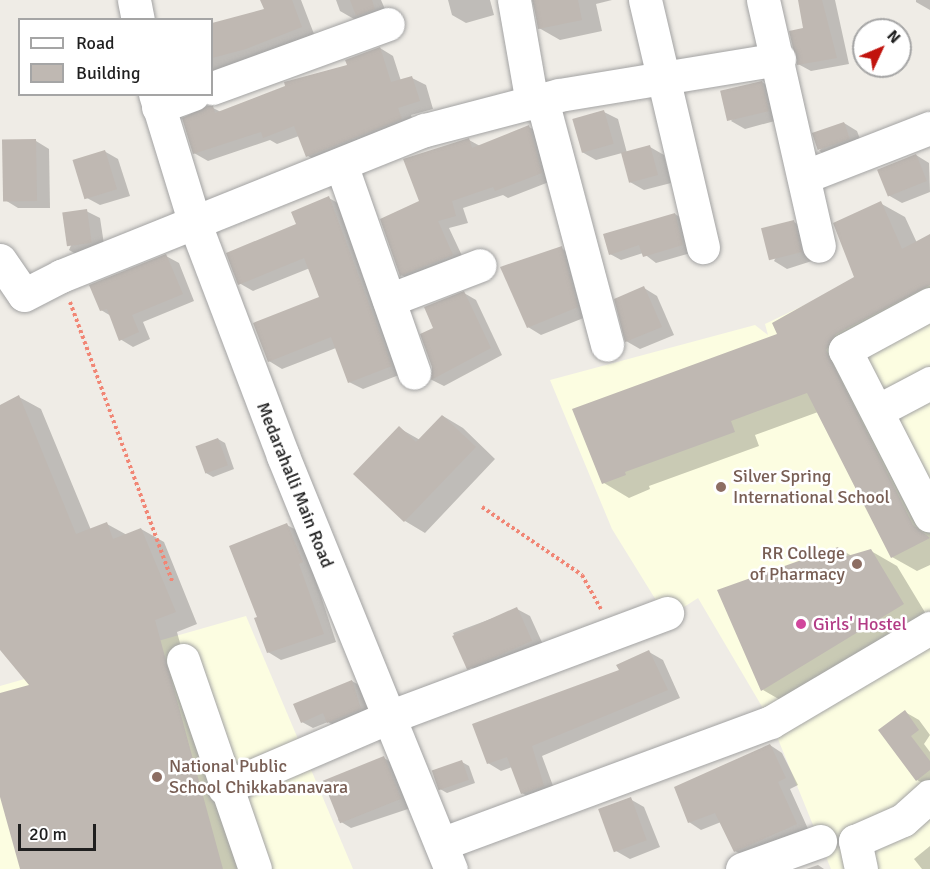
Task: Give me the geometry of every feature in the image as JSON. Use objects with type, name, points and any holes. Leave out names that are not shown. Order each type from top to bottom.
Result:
[{"type":"street","points":[[134,0],[138,18]]},
{"type":"street","points":[[514,0],[537,101],[607,344]]},
{"type":"street","points":[[645,0],[703,246]]},
{"type":"street","points":[[763,0],[819,246]]},
{"type":"street","points":[[213,88],[388,24]]},
{"type":"street","points":[[0,260],[24,295],[61,276],[425,130],[537,101],[664,77],[778,59]]},
{"type":"street","points":[[157,101],[183,96]]},
{"type":"street","name":"Medarahalli Main Road","points":[[157,101],[195,224],[290,476],[446,856]]},
{"type":"street","points":[[804,177],[930,128]]},
{"type":"street","points":[[341,164],[414,373]]},
{"type":"street","points":[[389,300],[480,265]]},
{"type":"street","points":[[930,304],[845,350],[930,516]]},
{"type":"street","points":[[877,411],[930,383]]},
{"type":"street","points":[[224,788],[389,717],[667,613]]},
{"type":"street","points":[[446,856],[771,722],[930,628]]},
{"type":"street","points":[[183,660],[224,788],[255,869]]},
{"type":"street","points":[[861,869],[855,841],[871,836],[903,820],[930,796]]},
{"type":"street","points":[[871,836],[873,869]]},
{"type":"street","points":[[742,869],[820,841]]},
{"type":"path","points":[[61,276],[173,583]]},
{"type":"path","points":[[482,507],[582,574],[614,633]]},
{"type":"shaded area","name":"RR College of Pharmacy","points":[[930,245],[930,869],[831,869],[771,722],[698,598],[667,618],[612,529],[550,380],[755,325],[768,335],[765,324]]},
{"type":"shaded area","name":"National Public School Chikkabanavara","points":[[246,616],[353,869],[0,869],[0,686]]},
{"type":"building","points":[[260,0],[292,0],[302,27],[246,49],[213,58],[213,23],[264,9]]},
{"type":"building","points":[[350,0],[372,0],[375,9],[356,16]]},
{"type":"building","points":[[533,0],[578,0],[582,20],[538,29]]},
{"type":"building","points":[[798,0],[822,0],[837,58],[797,65],[789,31],[803,28]]},
{"type":"building","points":[[380,47],[391,82],[412,76],[420,101],[398,108],[402,119],[306,157],[294,126],[263,138],[261,132],[193,154],[182,118],[207,106],[213,106],[215,113],[285,86],[284,82],[347,65],[345,60]]},
{"type":"building","points":[[762,81],[769,111],[727,121],[720,91]]},
{"type":"building","points":[[604,110],[614,144],[582,153],[572,119]]},
{"type":"building","points":[[844,122],[850,139],[818,150],[812,133]]},
{"type":"building","points":[[529,125],[542,173],[495,191],[493,187],[452,201],[456,216],[438,221],[453,255],[400,276],[380,219],[419,201],[403,159],[469,138],[472,148]]},
{"type":"building","points":[[36,139],[37,201],[3,202],[2,140]]},
{"type":"building","points":[[650,145],[658,175],[629,183],[621,153]]},
{"type":"building","points":[[105,150],[117,189],[84,199],[72,160]]},
{"type":"building","points":[[916,154],[927,181],[888,197],[877,170]]},
{"type":"building","points":[[329,196],[392,366],[348,383],[331,337],[268,362],[253,323],[319,297],[304,258],[238,285],[226,253],[296,224],[291,212]]},
{"type":"building","points":[[881,201],[902,249],[930,234],[930,285],[836,334],[826,350],[913,525],[930,538],[891,558],[807,393],[731,421],[735,432],[625,472],[626,475],[602,484],[572,409],[777,334],[772,323],[854,277],[833,223]]},
{"type":"building","points":[[87,209],[92,243],[67,246],[62,212]]},
{"type":"building","points":[[675,213],[683,245],[643,257],[639,245],[609,255],[603,234]]},
{"type":"building","points":[[794,220],[802,252],[769,260],[761,228]]},
{"type":"building","points":[[562,246],[578,307],[527,328],[500,267]]},
{"type":"building","points":[[166,254],[183,294],[132,315],[139,332],[119,341],[107,309],[100,311],[89,285]]},
{"type":"building","points":[[644,286],[662,327],[625,342],[614,299]]},
{"type":"building","points":[[464,291],[491,348],[431,380],[432,367],[420,334],[433,328],[424,307]]},
{"type":"building","points":[[19,395],[76,534],[107,522],[113,539],[141,528],[176,612],[155,620],[223,869],[20,869],[0,797],[0,693],[29,685],[0,650],[0,405]]},
{"type":"building","points":[[442,415],[476,447],[404,522],[353,474],[399,426],[416,442]]},
{"type":"building","points":[[218,438],[228,465],[205,473],[195,446]]},
{"type":"building","points":[[287,523],[303,562],[299,564],[324,634],[267,653],[254,618],[257,617],[229,546]]},
{"type":"building","name":"Girls' Hostel","points":[[838,547],[844,557],[871,549],[904,604],[761,691],[717,590]]},
{"type":"building","points":[[517,607],[532,641],[467,670],[452,636]]},
{"type":"building","points":[[649,650],[668,690],[532,746],[544,786],[521,794],[507,757],[487,764],[472,724],[619,670],[616,665]]},
{"type":"building","points":[[352,680],[361,709],[327,723],[323,713],[301,723],[293,704]]},
{"type":"building","points":[[905,710],[919,730],[911,736],[930,761],[930,770],[916,781],[878,730]]},
{"type":"building","points":[[770,744],[786,778],[778,782],[797,824],[734,852],[715,813],[688,823],[674,787]]},
{"type":"building","points":[[384,756],[401,799],[340,823],[323,781]]},
{"type":"building","points":[[462,760],[469,780],[439,790],[432,770]]},
{"type":"building","points":[[631,797],[647,840],[614,852],[598,809]]},
{"type":"place","name":"Silver Spring International School","points":[[721,487]]},
{"type":"place","name":"RR College of Pharmacy","points":[[857,564]]},
{"type":"place","name":"Girls' Hostel","points":[[801,624]]},
{"type":"place","name":"National Public School Chikkabanavara","points":[[157,777]]}]
